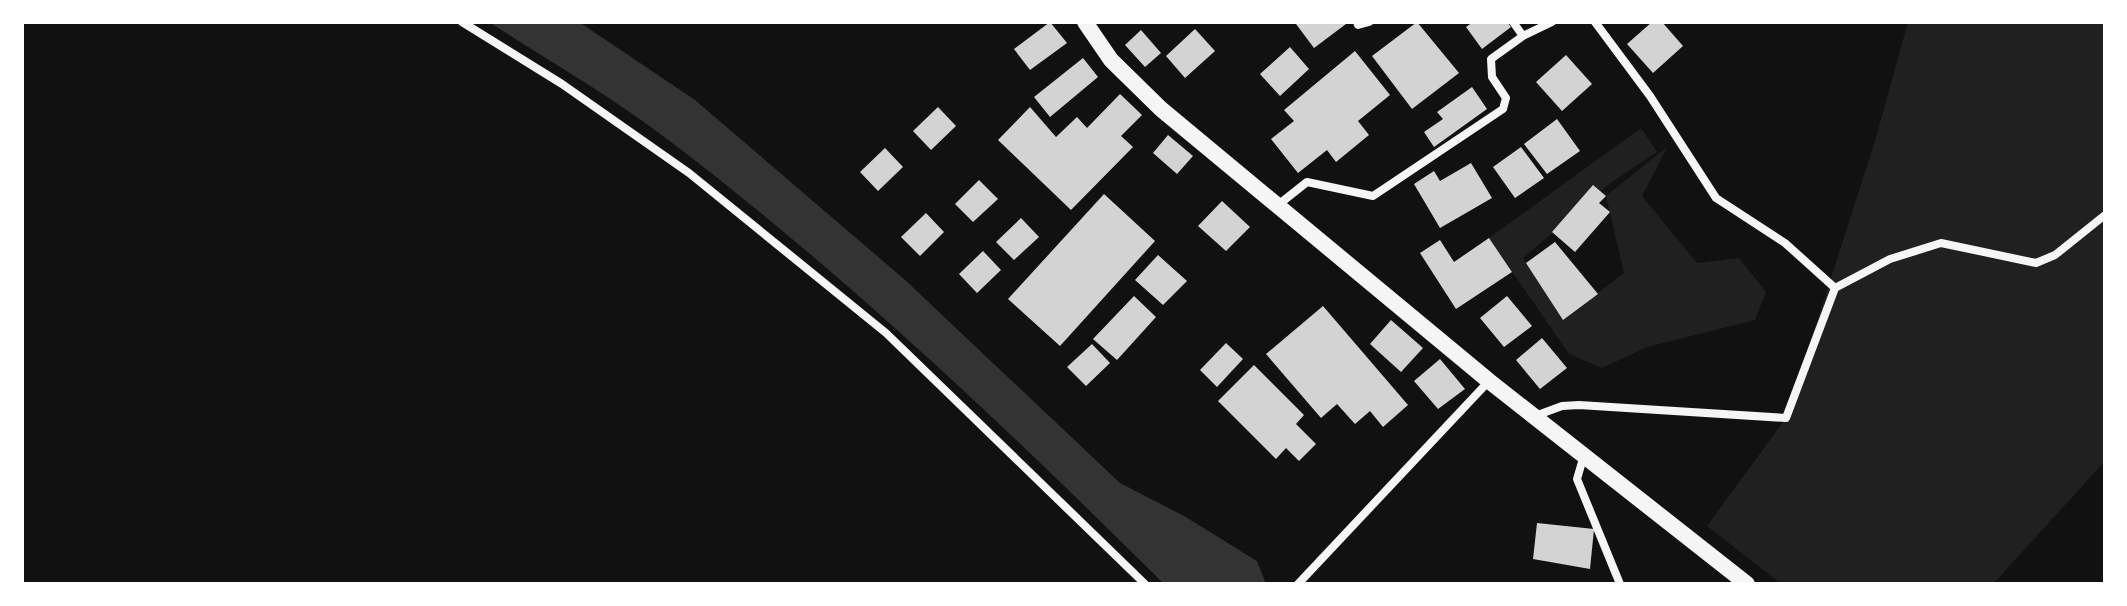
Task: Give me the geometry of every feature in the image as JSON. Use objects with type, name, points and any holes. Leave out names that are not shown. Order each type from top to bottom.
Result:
[{"type":"main road","points":[[1085,22],[1111,60],[1134,85],[1489,381],[1747,584]]},
{"type":"street","points":[[462,22],[562,84],[689,173],[886,333],[1145,584]]},
{"type":"street","points":[[1357,22],[1358,25],[1369,22]]},
{"type":"street","points":[[1513,22],[1523,36]]},
{"type":"street","points":[[1277,205],[1307,182],[1373,196],[1503,109],[1506,98],[1492,77],[1491,59],[1523,36],[1552,22]]},
{"type":"street","points":[[1595,22],[1650,96],[1716,198],[1785,243],[1835,288]]},
{"type":"street","points":[[1535,416],[1562,406],[1579,405],[1786,418],[1835,288],[1890,259],[1941,243],[2036,263],[2055,255],[2105,215]]},
{"type":"street","points":[[1298,584],[1489,381]]},
{"type":"street","points":[[1584,455],[1577,479],[1620,584]]},
{"type":"shaded area","points":[[489,22],[579,22],[695,100],[904,279],[1120,483],[1184,516],[1257,561],[1266,584],[1164,584],[986,411],[800,246],[649,126]]},
{"type":"shaded area","points":[[1908,22],[2105,22],[2105,461],[1993,584],[1781,584],[1707,526],[1786,418],[1875,141]]},
{"type":"shaded area","points":[[1641,128],[1657,152],[1612,182],[1523,258],[1563,319],[1624,273],[1606,196],[1668,146],[1642,196],[1697,263],[1739,258],[1766,292],[1755,320],[1647,347],[1602,368],[1569,354],[1489,238]]},
{"type":"building","points":[[1050,22],[1067,43],[1030,70],[1014,49]]},
{"type":"building","points":[[1417,22],[1459,73],[1412,109],[1372,56]]},
{"type":"building","points":[[1473,22],[1507,22],[1511,27],[1482,49],[1466,27]]},
{"type":"building","points":[[1652,22],[1662,22],[1683,46],[1653,73],[1627,44]]},
{"type":"building","points":[[1296,24],[1346,24],[1314,48]]},
{"type":"building","points":[[1195,29],[1215,51],[1185,78],[1166,56]]},
{"type":"building","points":[[1141,30],[1161,53],[1145,67],[1125,45]]},
{"type":"building","points":[[1290,47],[1309,69],[1280,96],[1260,74]]},
{"type":"building","points":[[1355,51],[1390,95],[1358,121],[1369,135],[1336,162],[1327,150],[1298,173],[1271,139],[1294,121],[1284,110]]},
{"type":"building","points":[[1566,55],[1592,84],[1562,111],[1536,82]]},
{"type":"building","points":[[1083,58],[1098,77],[1050,117],[1034,97]]},
{"type":"building","points":[[1472,87],[1487,109],[1434,147],[1424,132],[1443,119],[1437,112]]},
{"type":"building","points":[[1120,94],[1142,115],[1121,136],[1133,147],[1071,210],[998,140],[1030,107],[1056,137],[1077,117],[1087,128]]},
{"type":"building","points":[[938,107],[956,126],[931,150],[913,131]]},
{"type":"building","points":[[1557,119],[1580,151],[1547,174],[1524,144]]},
{"type":"building","points":[[1168,135],[1193,156],[1177,174],[1153,153]]},
{"type":"building","points":[[1521,147],[1544,178],[1515,198],[1493,167]]},
{"type":"building","points":[[885,148],[903,167],[878,191],[860,172]]},
{"type":"building","points":[[1471,163],[1492,198],[1440,228],[1414,184],[1434,171],[1440,181]]},
{"type":"building","points":[[979,180],[998,199],[973,222],[955,204]]},
{"type":"building","points":[[1593,185],[1606,196],[1599,203],[1610,212],[1575,252],[1552,232]]},
{"type":"building","points":[[1104,194],[1155,241],[1060,346],[1008,299]]},
{"type":"building","points":[[1222,201],[1250,227],[1226,251],[1198,226]]},
{"type":"building","points":[[926,213],[944,232],[920,256],[901,237]]},
{"type":"building","points":[[1021,218],[1039,237],[1014,260],[996,242]]},
{"type":"building","points":[[1489,238],[1512,272],[1456,309],[1420,253],[1440,240],[1454,262]]},
{"type":"building","points":[[1555,242],[1598,294],[1563,320],[1526,263]]},
{"type":"building","points":[[983,251],[1001,270],[977,293],[959,274]]},
{"type":"building","points":[[1158,255],[1187,281],[1163,305],[1135,280]]},
{"type":"building","points":[[1134,296],[1156,317],[1117,360],[1093,339]]},
{"type":"building","points":[[1507,296],[1532,326],[1504,347],[1480,318]]},
{"type":"building","points":[[1323,306],[1408,405],[1383,427],[1370,411],[1355,424],[1337,404],[1321,418],[1266,354]]},
{"type":"building","points":[[1391,320],[1423,348],[1401,372],[1370,344]]},
{"type":"building","points":[[1542,338],[1567,368],[1540,389],[1516,360]]},
{"type":"building","points":[[1226,343],[1243,359],[1217,387],[1200,370]]},
{"type":"building","points":[[1092,344],[1110,363],[1086,386],[1067,367]]},
{"type":"building","points":[[1440,359],[1465,389],[1438,409],[1414,381]]},
{"type":"building","points":[[1254,365],[1304,415],[1296,424],[1316,444],[1299,461],[1286,448],[1276,459],[1218,401]]},
{"type":"building","points":[[1537,523],[1594,529],[1590,569],[1533,559]]}]
